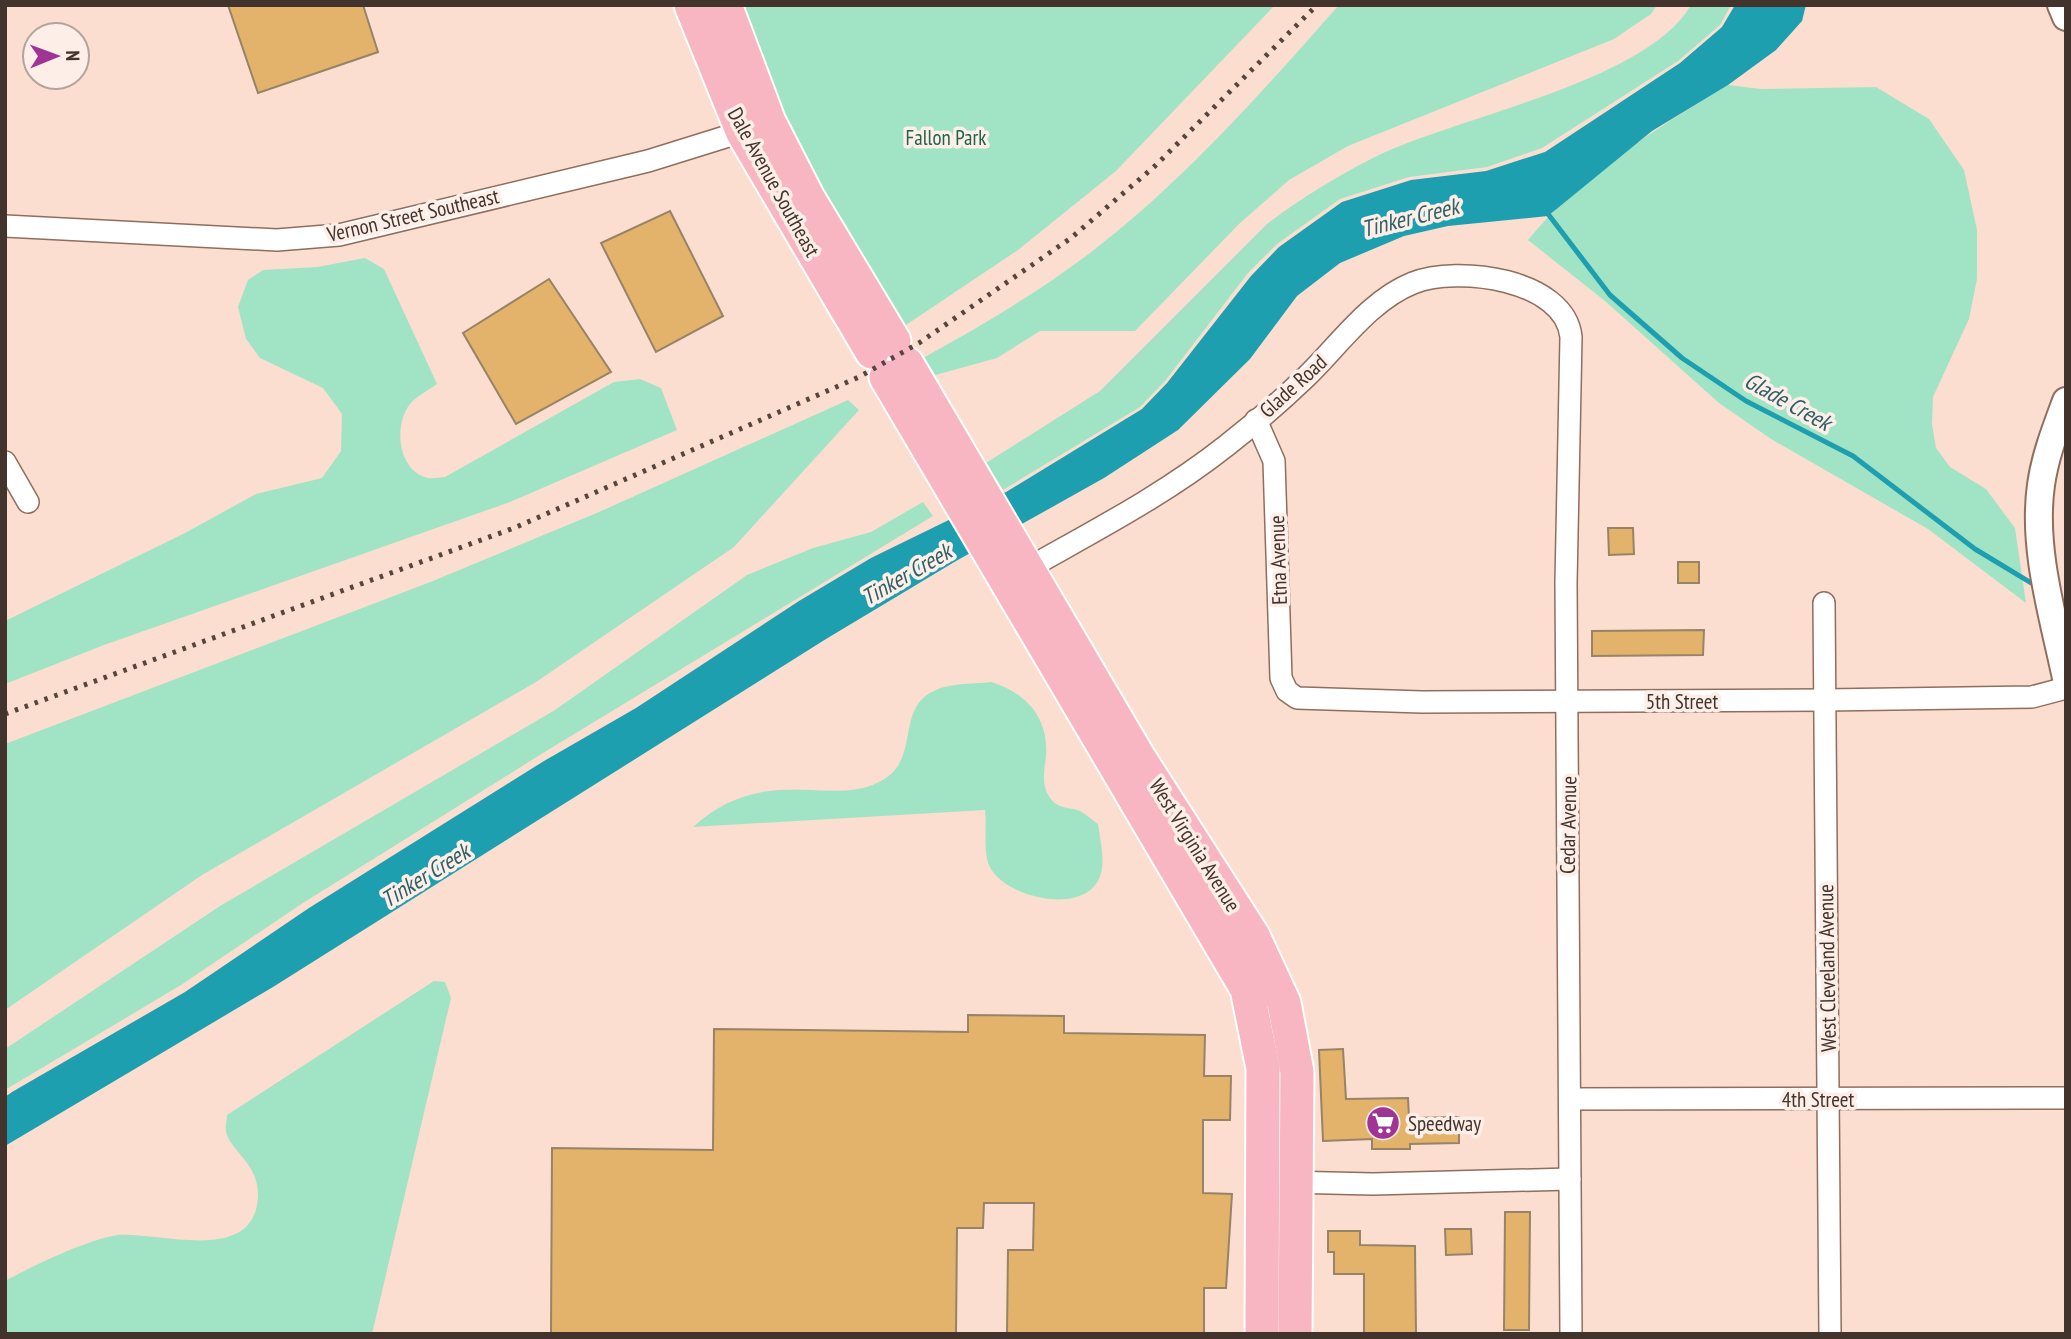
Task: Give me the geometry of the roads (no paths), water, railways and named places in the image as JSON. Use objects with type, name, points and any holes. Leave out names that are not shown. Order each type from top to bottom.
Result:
[{"type":"main road","name":"Dale Avenue Southeast","points":[[691,5],[756,127],[890,359],[932,423]]},
{"type":"main road","name":"Dale Avenue Southeast","points":[[725,5],[756,127]]},
{"type":"main road","name":"West Virginia Avenue","points":[[932,423],[1014,563],[1247,989],[1264,1068],[1295,1334]]},
{"type":"main road","name":"West Virginia Avenue","points":[[1262,1334],[1279,1181]]},
{"type":"street","name":"Vernon Street Southeast","points":[[5,226],[193,237],[308,239],[339,235],[649,161],[756,127]]},
{"type":"street","name":"Glade Road","points":[[1014,563],[1133,510],[1226,446],[1305,378],[1383,300],[1414,282],[1438,276],[1490,277],[1537,295],[1566,317]]},
{"type":"street","name":"Cedar Avenue","points":[[1566,317],[1571,337],[1567,555],[1571,1334]]},
{"type":"street","points":[[2066,401],[2041,484],[2039,522],[2043,565],[2066,678]]},
{"type":"street","name":"Etna Avenue","points":[[1256,420],[1274,461],[1282,678],[1287,691],[1297,698]]},
{"type":"street","points":[[5,462],[28,502]]},
{"type":"street","name":"West Cleveland Avenue","points":[[1824,603],[1830,1334]]},
{"type":"street","name":"5th Street","points":[[1297,698],[1409,702],[1825,700],[2032,697],[2066,688]]},
{"type":"street","name":"4th Street","points":[[1570,1099],[2066,1098]]},
{"type":"street","points":[[1279,1181],[1373,1184],[1570,1179]]},
{"type":"water","name":"Tinker Creek","points":[[1735,5],[1806,5],[1802,21],[1776,50],[1728,85],[1652,131],[1548,216],[1448,226],[1404,236],[1340,263],[1297,296],[1250,359],[1178,430],[1104,478],[956,561],[826,639],[273,987],[5,1146],[5,1097],[12,1092],[185,992],[309,908],[544,761],[636,708],[799,601],[871,558],[1006,492],[1142,409],[1167,383],[1251,276],[1279,247],[1342,202],[1411,180],[1486,171],[1545,152],[1680,63],[1722,27]]},
{"type":"waterway","name":"Glade Creek","points":[[1545,210],[1610,295],[1682,358],[1746,401],[1853,456],[1975,549],[2038,587]]},
{"type":"railway","points":[[5,714],[514,528],[859,377],[919,343],[1071,238],[1155,166],[1317,5]]},
{"type":"place","name":"Speedway","points":[[1383,1123]]},
{"type":"park label","name":"Fallon Park","points":[[946,137]]}]
